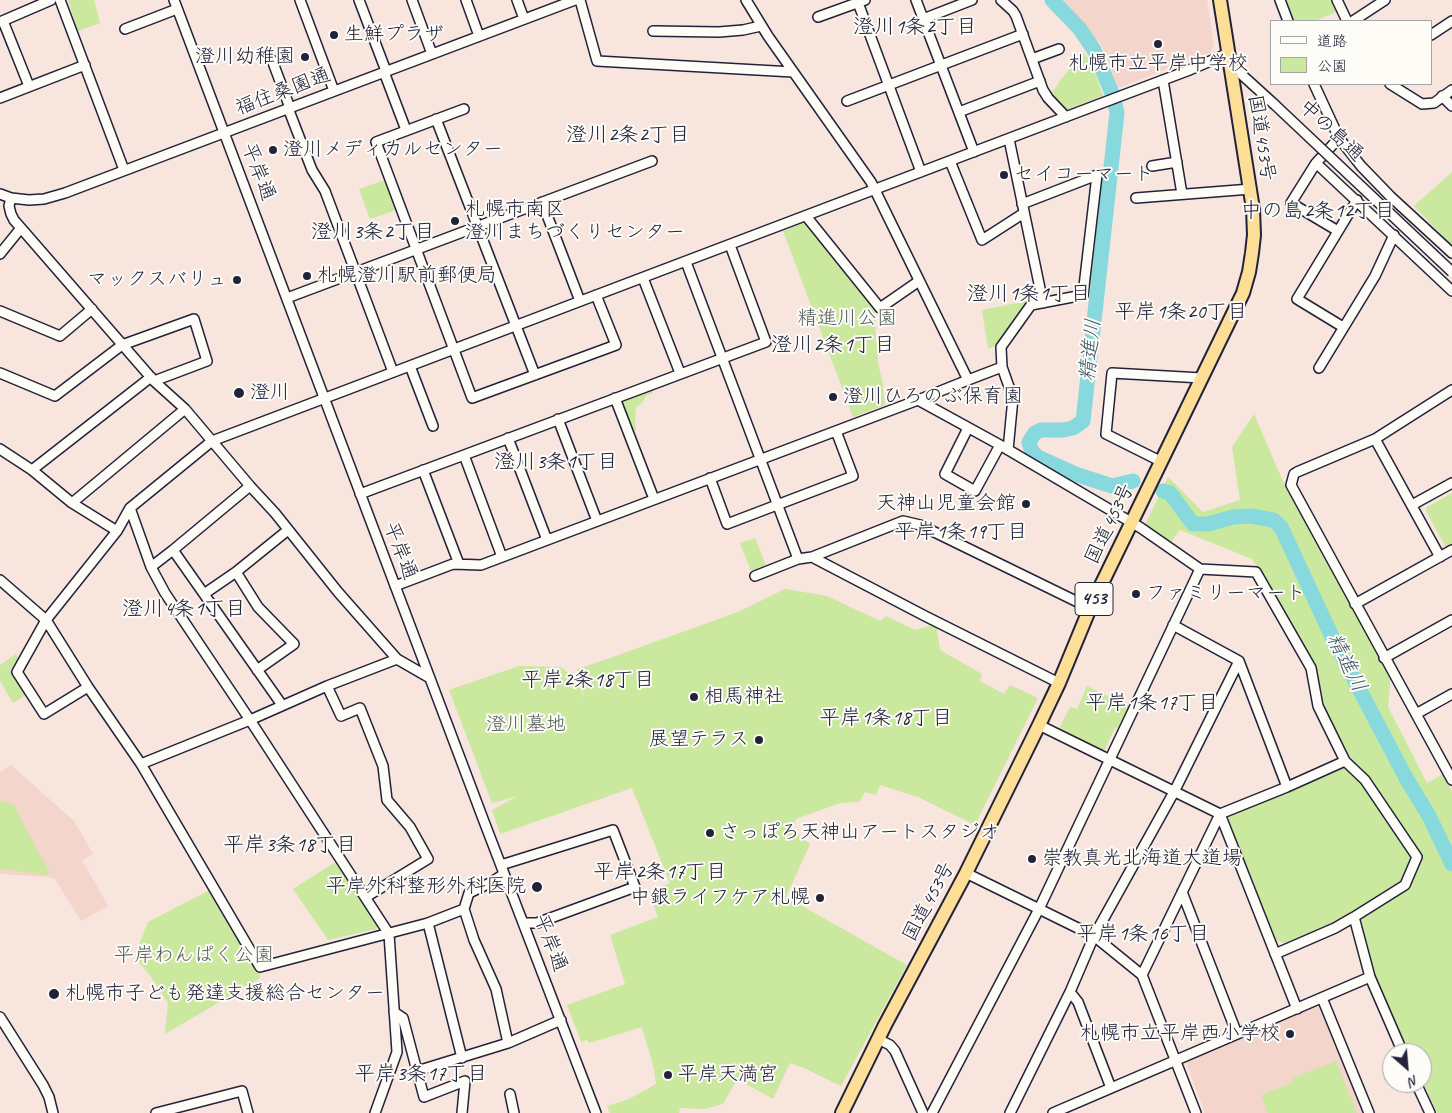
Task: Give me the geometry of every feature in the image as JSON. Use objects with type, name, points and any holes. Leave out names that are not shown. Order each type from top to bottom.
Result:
[{"type":"highway","name":"453","points":[[1220,0],[1230,59]]},
{"type":"highway","name":"国道453号","points":[[842,1113],[878,1039],[966,873],[1039,725],[1090,608],[1238,303],[1249,272],[1254,235],[1251,189],[1230,59]]},
{"type":"street","points":[[30,86],[2,22],[51,0]]},
{"type":"street","points":[[60,0],[124,170]]},
{"type":"street","points":[[300,0],[334,91]]},
{"type":"street","points":[[359,0],[406,130]]},
{"type":"street","points":[[412,0],[432,54]]},
{"type":"street","points":[[466,0],[480,36]]},
{"type":"street","points":[[517,0],[524,19]]},
{"type":"street","name":"福住桑園通","points":[[0,194],[11,198],[29,200],[53,196],[480,36],[562,2],[575,0]]},
{"type":"street","points":[[580,0],[597,61],[793,72]]},
{"type":"street","points":[[746,0],[793,72],[871,182],[968,380]]},
{"type":"street","points":[[916,0],[974,152]]},
{"type":"street","points":[[923,18],[972,0]]},
{"type":"street","points":[[1001,0],[1013,11],[1048,98],[1066,117]]},
{"type":"street","points":[[1280,0],[1288,20]]},
{"type":"street","points":[[1337,0],[1347,20]]},
{"type":"street","points":[[1355,20],[1385,0]]},
{"type":"street","points":[[818,18],[860,1],[889,86],[922,172]]},
{"type":"street","points":[[125,29],[175,2]]},
{"type":"street","name":"平岸通","points":[[175,2],[596,1113]]},
{"type":"street","points":[[1432,34],[1452,21]]},
{"type":"street","points":[[654,31],[719,32],[762,26]]},
{"type":"street","points":[[847,102],[1023,34]]},
{"type":"street","points":[[1032,59],[1059,49]]},
{"type":"street","points":[[88,687],[44,714],[17,672],[46,620],[117,531],[130,508],[212,441],[1163,80],[1230,59]]},
{"type":"street","name":"中の島通","points":[[1230,59],[1274,104],[1452,272]]},
{"type":"street","points":[[272,60],[312,170],[325,191],[393,372]]},
{"type":"street","points":[[0,98],[85,65]]},
{"type":"street","points":[[1163,80],[1182,194]]},
{"type":"street","points":[[959,112],[1040,81]]},
{"type":"street","points":[[1314,85],[1339,138],[1361,166],[1452,253]]},
{"type":"street","points":[[1392,85],[1422,104],[1434,103],[1452,90]]},
{"type":"street","points":[[1442,96],[1452,106]]},
{"type":"street","points":[[464,109],[376,142],[472,398],[616,345],[596,295]]},
{"type":"street","points":[[436,119],[535,375]]},
{"type":"street","points":[[1338,231],[1291,203],[1316,162],[1339,138]]},
{"type":"street","points":[[1009,139],[1043,303]]},
{"type":"street","points":[[287,298],[652,160]]},
{"type":"street","points":[[950,161],[982,240],[1023,208],[1097,175],[1083,295],[1030,305],[1001,348],[1002,367],[1013,398],[1004,447],[975,491],[945,474],[968,428]]},
{"type":"street","points":[[1152,166],[1177,162]]},
{"type":"street","points":[[1316,162],[1452,290]]},
{"type":"street","points":[[1136,198],[1251,189]]},
{"type":"street","points":[[11,198],[9,206],[11,214],[20,228],[122,345],[153,379],[185,409],[338,592],[397,659],[430,678]]},
{"type":"street","points":[[1343,328],[1297,299],[1357,200]]},
{"type":"street","points":[[542,202],[580,301]]},
{"type":"street","points":[[806,216],[880,308],[919,281]]},
{"type":"street","points":[[0,254],[20,228]]},
{"type":"street","points":[[1318,368],[1375,276],[1394,235]]},
{"type":"street","points":[[360,494],[766,342],[730,245]]},
{"type":"street","points":[[686,262],[798,560]]},
{"type":"street","points":[[643,278],[680,373]]},
{"type":"street","points":[[0,311],[60,336],[92,309]]},
{"type":"street","points":[[0,373],[55,396],[122,345],[194,319],[208,362],[153,379],[32,470]]},
{"type":"street","points":[[410,366],[433,426]]},
{"type":"street","points":[[395,586],[453,564],[481,565],[1002,367]]},
{"type":"street","points":[[1162,462],[1106,434],[1112,373],[1202,378]]},
{"type":"street","points":[[1452,390],[1375,439],[1297,472],[1294,474],[1291,485],[1384,658],[1449,769],[1452,780]]},
{"type":"street","points":[[615,398],[654,499]]},
{"type":"street","points":[[918,400],[1004,447],[1141,528],[1200,569],[1256,572],[1311,668],[1318,706],[1345,760],[1365,780],[1417,857],[1405,884],[1335,928],[1275,954]]},
{"type":"street","points":[[72,503],[185,409]]},
{"type":"street","points":[[558,419],[597,521]]},
{"type":"street","points":[[710,478],[727,524],[852,476],[836,431]]},
{"type":"street","points":[[508,438],[547,540]]},
{"type":"street","points":[[1375,439],[1440,556]]},
{"type":"street","points":[[0,448],[32,470],[72,503],[117,531]]},
{"type":"street","points":[[464,455],[502,557]]},
{"type":"street","points":[[423,470],[458,564]]},
{"type":"street","points":[[1412,505],[1452,483]]},
{"type":"street","points":[[152,567],[250,486]]},
{"type":"street","points":[[130,508],[152,567],[165,593],[389,934],[397,1052],[375,1113]]},
{"type":"street","points":[[755,576],[798,560],[812,557],[903,521],[920,525],[1090,608]]},
{"type":"street","points":[[204,594],[236,572],[288,530]]},
{"type":"street","points":[[173,550],[282,705]]},
{"type":"street","points":[[1355,604],[1452,550]]},
{"type":"street","points":[[812,557],[925,616],[1059,682]]},
{"type":"street","points":[[932,1113],[1039,909],[1200,569]]},
{"type":"street","points":[[236,572],[258,607],[294,644],[257,670]]},
{"type":"street","points":[[0,580],[46,620],[88,687],[141,764],[260,967],[428,923],[464,909]]},
{"type":"street","points":[[1384,658],[1452,620]]},
{"type":"street","points":[[1173,625],[1239,662],[1287,787]]},
{"type":"street","points":[[141,764],[250,720],[327,686],[397,659]]},
{"type":"street","points":[[1010,1113],[1070,992],[1094,936],[1174,792],[1239,662]]},
{"type":"street","points":[[327,686],[342,716],[360,708],[383,766],[387,800],[410,827],[428,859],[366,897]]},
{"type":"street","points":[[1416,714],[1452,694]]},
{"type":"street","points":[[1039,725],[1220,814],[1297,1009]]},
{"type":"street","points":[[1142,975],[1220,814],[1287,787],[1345,760]]},
{"type":"street","points":[[508,1043],[496,989],[474,940],[464,909],[469,893],[490,883],[503,869],[613,830],[635,887],[536,923],[523,923]]},
{"type":"street","points":[[966,873],[1094,936],[1142,975],[1196,1113]]},
{"type":"street","points":[[1182,892],[1237,1034]]},
{"type":"street","points":[[1354,917],[1370,977],[1400,1043]]},
{"type":"street","points":[[428,923],[462,1058]]},
{"type":"street","points":[[1053,1113],[1370,977]]},
{"type":"street","points":[[1070,992],[1078,1002],[1111,1088]]},
{"type":"street","points":[[1322,998],[1369,1113]]},
{"type":"street","points":[[394,1012],[403,1018],[424,1097],[465,1082],[462,1113]]},
{"type":"street","points":[[0,1017],[46,1091],[53,1113]]},
{"type":"street","points":[[418,1071],[508,1043],[561,1020]]},
{"type":"street","points":[[878,1039],[890,1045],[895,1051],[923,1113]]},
{"type":"street","points":[[156,1113],[181,1110],[242,1091],[248,1113]]},
{"type":"street","points":[[1421,1093],[1430,1113]]},
{"type":"street","points":[[510,1094],[514,1113]]},
{"type":"shaded area","name":"札幌市立平岸中学校","points":[[1059,0],[1207,0],[1214,45],[1211,52],[1118,88],[1101,43],[1094,38]]},
{"type":"shaded area","points":[[11,765],[74,821],[93,854],[82,860],[108,906],[81,921],[55,879],[0,874],[0,772]]},
{"type":"shaded area","name":"札幌市立平岸西小学校","points":[[1315,1006],[1319,1007],[1363,1113],[1205,1113],[1187,1065],[1188,1061]]},
{"type":"green space","points":[[68,0],[94,0],[100,23],[78,31]]},
{"type":"green space","points":[[1285,0],[1331,0],[1336,12],[1317,20],[1292,20]]},
{"type":"green space","points":[[1084,53],[1091,62],[1103,96],[1065,110],[1049,92],[1054,90]]},
{"type":"green space","points":[[1452,172],[1452,246],[1414,206]]},
{"type":"green space","points":[[385,180],[396,210],[370,219],[359,189]]},
{"type":"green space","name":"精進川公園","points":[[805,222],[879,312],[875,314],[876,343],[885,405],[853,417],[783,231]]},
{"type":"green space","points":[[1027,301],[995,346],[988,349],[982,310]]},
{"type":"green space","points":[[652,388],[653,393],[646,396],[642,403],[636,407],[636,430],[633,431],[621,399]]},
{"type":"green space","points":[[1254,414],[1285,486],[1391,676],[1388,707],[1427,783],[1443,774],[1452,791],[1452,1113],[1437,1113],[1428,1093],[1432,1093],[1432,1043],[1404,1043],[1377,983],[1360,920],[1409,888],[1421,857],[1369,777],[1352,760],[1326,711],[1316,668],[1252,559],[1180,530],[1171,542],[1145,525],[1168,477],[1203,512],[1240,500],[1232,447]]},
{"type":"green space","points":[[1452,493],[1452,548],[1450,549],[1446,548],[1426,511],[1427,507]]},
{"type":"green space","points":[[755,538],[766,565],[751,571],[740,543]]},
{"type":"green space","name":"澄川墓地","points":[[785,589],[827,596],[880,621],[886,616],[915,630],[936,624],[940,650],[982,674],[980,681],[1004,694],[1010,685],[1038,698],[975,825],[918,797],[880,785],[876,795],[865,792],[859,802],[840,803],[796,819],[792,830],[810,844],[786,897],[907,965],[841,1086],[790,1063],[773,1099],[737,1079],[723,1104],[705,1109],[680,1108],[679,1113],[610,1113],[607,1106],[629,1099],[656,1084],[654,1069],[642,1027],[589,1043],[587,1040],[581,1042],[567,1005],[625,984],[610,935],[658,917],[649,892],[670,883],[632,788],[500,834],[492,810],[518,796],[492,803],[449,690],[519,666],[561,667],[577,680],[585,701],[577,669],[738,612]]},
{"type":"green space","points":[[16,654],[18,658],[10,670],[26,695],[13,703],[0,681],[0,665]]},
{"type":"green space","points":[[1087,686],[1130,707],[1119,729],[1115,728],[1103,753],[1058,731],[1070,707],[1077,709]]},
{"type":"green space","points":[[1343,766],[1347,767],[1361,782],[1413,859],[1401,880],[1340,920],[1284,943],[1276,940],[1228,820],[1229,816]]},
{"type":"green space","points":[[0,801],[13,804],[50,873],[48,875],[0,869]]},
{"type":"green space","points":[[337,861],[378,926],[376,929],[328,940],[293,889]]},
{"type":"green space","name":"平岸わんぱく公園","points":[[210,890],[260,973],[259,979],[165,1034],[168,1003],[140,964],[136,952],[148,922]]},
{"type":"green space","points":[[1336,1061],[1357,1113],[1268,1113],[1261,1095],[1292,1083],[1291,1079]]},
{"type":"waterway","name":"精進川","points":[[1052,0],[1080,29],[1094,50],[1112,93],[1117,113],[1083,421],[1073,428],[1041,430],[1035,433],[1029,442],[1032,452],[1038,457],[1078,475],[1112,486],[1133,481]]},
{"type":"waterway","name":"精進川","points":[[1163,491],[1170,493],[1193,524],[1208,524],[1233,517],[1251,516],[1273,520],[1281,527],[1334,641],[1406,778],[1429,816],[1452,864]]},
{"type":"place","name":"生鮮プラザ","points":[[334,35]]},
{"type":"place","name":"札幌市立平岸中学校","points":[[1158,44]]},
{"type":"place","name":"澄川幼稚園","points":[[305,57]]},
{"type":"place","name":"澄川メディカルセンター","points":[[273,150]]},
{"type":"place","name":"セイコーマート","points":[[1004,175]]},
{"type":"place","name":"札幌市南区 澄川まちづくりセンター","points":[[455,221]]},
{"type":"place","name":"札幌澄川駅前郵便局","points":[[307,276]]},
{"type":"place","name":"マックスバリュ","points":[[237,280]]},
{"type":"place","name":"澄川","points":[[239,393]]},
{"type":"place","name":"澄川ひろのぶ保育園","points":[[833,397]]},
{"type":"place","name":"天神山児童会館","points":[[1026,504]]},
{"type":"place","name":"ファミリーマート","points":[[1136,594]]},
{"type":"place","name":"相馬神社","points":[[694,697]]},
{"type":"place","name":"展望テラス","points":[[759,740]]},
{"type":"place","name":"さっぽろ天神山アートスタジオ","points":[[710,833]]},
{"type":"place","name":"崇教真光北海道大道場","points":[[1032,859]]},
{"type":"place","name":"平岸外科整形外科医院","points":[[537,887]]},
{"type":"place","name":"中銀ライフケア札幌","points":[[820,898]]},
{"type":"place","name":"札幌市子ども発達支援総合センター","points":[[54,994]]},
{"type":"place","name":"札幌市立平岸西小学校","points":[[1290,1034]]},
{"type":"place","name":"平岸天満宮","points":[[668,1075]]},
{"type":"district","name":"澄川1条2丁目","points":[[915,27]]},
{"type":"district","name":"澄川2条2丁目","points":[[628,135]]},
{"type":"district","name":"中の島2条12丁目","points":[[1318,211]]},
{"type":"district","name":"澄川3条2丁目","points":[[373,232]]},
{"type":"district","name":"澄川1条1丁目","points":[[1029,294]]},
{"type":"district","name":"平岸1条20丁目","points":[[1181,312]]},
{"type":"district","name":"澄川2条1丁目","points":[[833,345]]},
{"type":"district","name":"澄川3条1丁目","points":[[556,462]]},
{"type":"district","name":"平岸1条19丁目","points":[[961,532]]},
{"type":"district","name":"澄川4条1丁目","points":[[184,609]]},
{"type":"district","name":"平岸2条18丁目","points":[[588,680]]},
{"type":"district","name":"平岸1条17丁目","points":[[1152,703]]},
{"type":"district","name":"平岸1条18丁目","points":[[886,718]]},
{"type":"district","name":"平岸3条18丁目","points":[[290,845]]},
{"type":"district","name":"平岸2条17丁目","points":[[660,872]]},
{"type":"district","name":"平岸1条16丁目","points":[[1143,934]]},
{"type":"district","name":"平岸3条17丁目","points":[[421,1074]]}]
